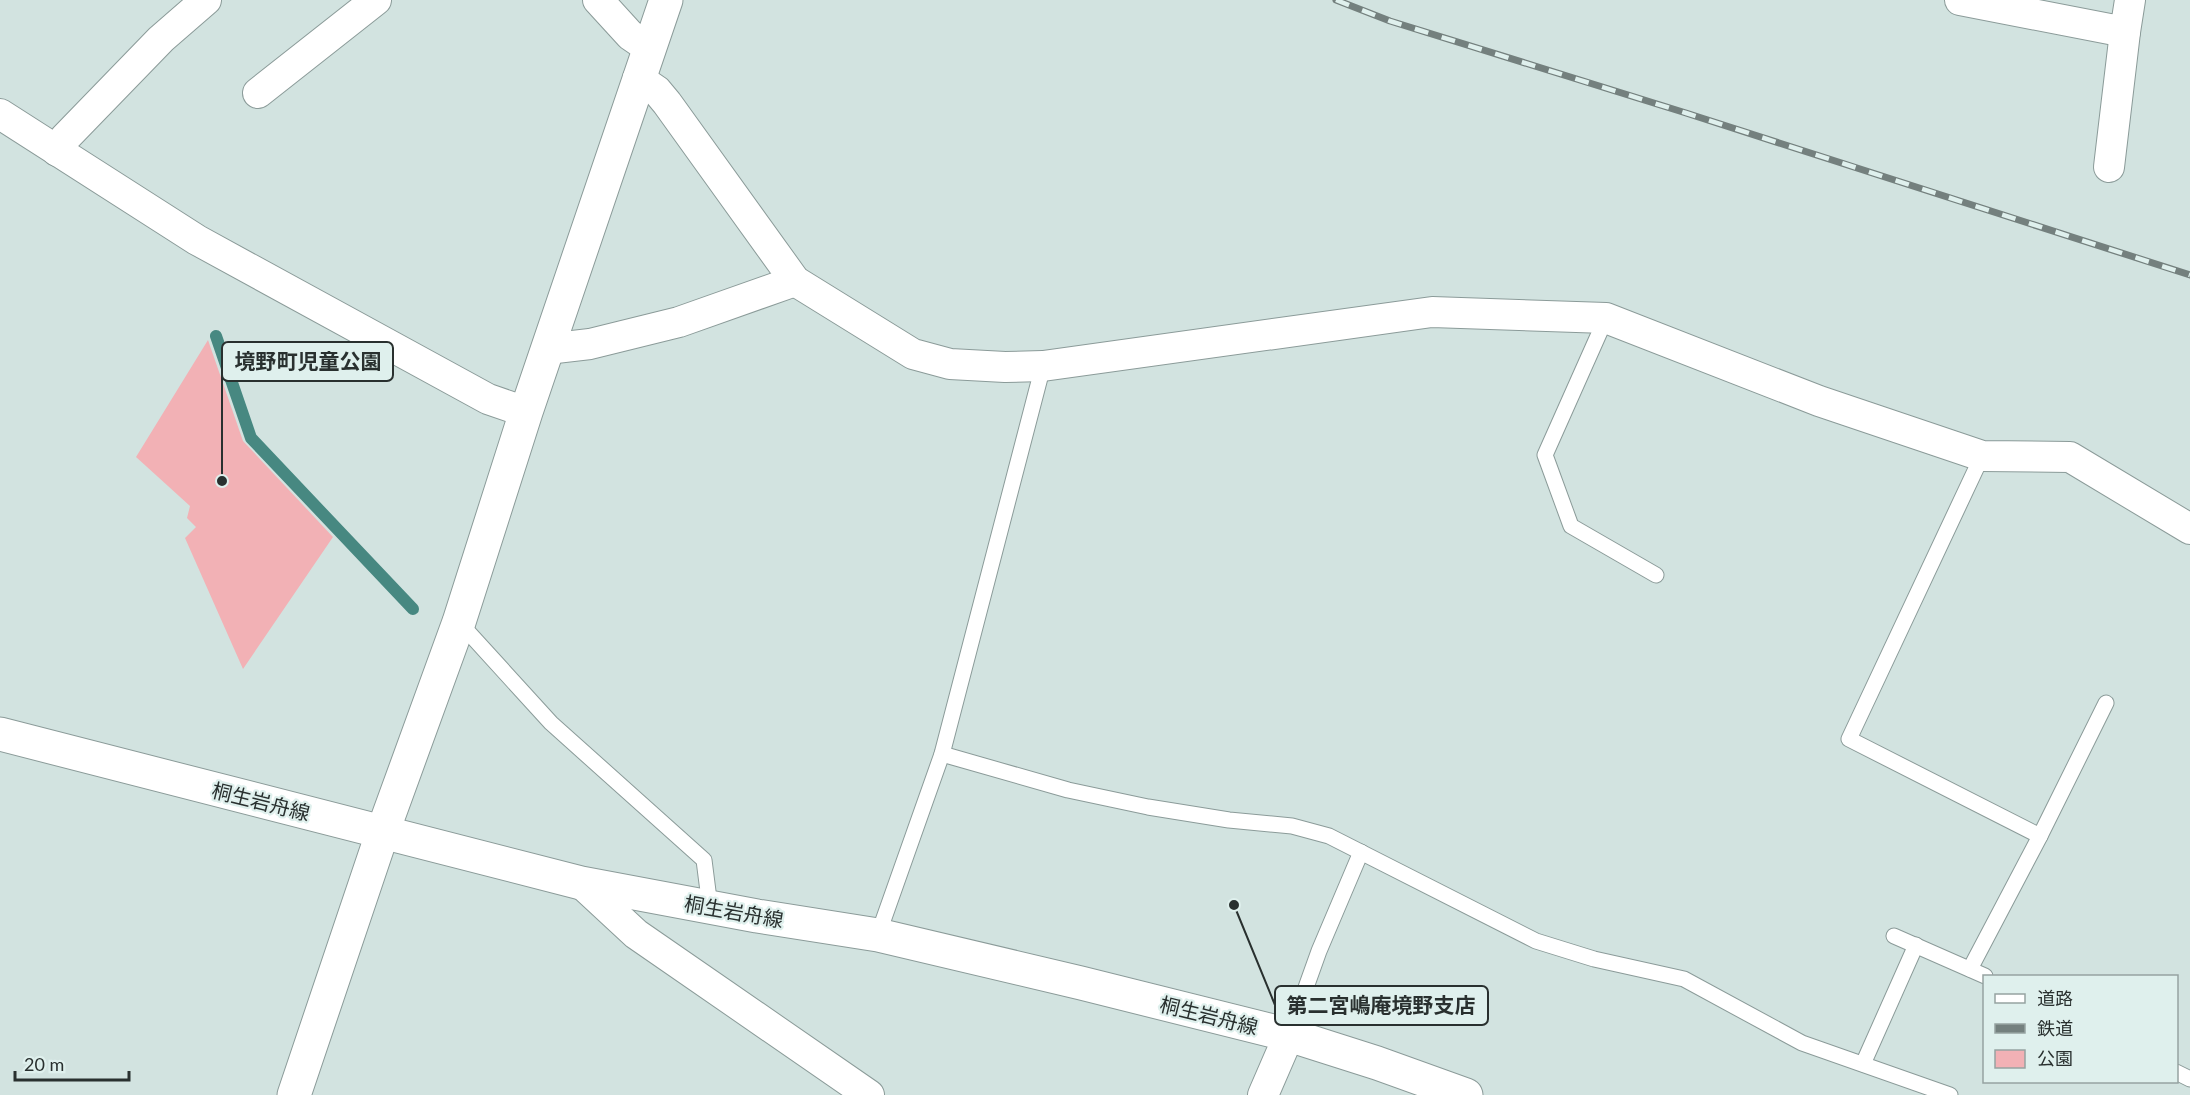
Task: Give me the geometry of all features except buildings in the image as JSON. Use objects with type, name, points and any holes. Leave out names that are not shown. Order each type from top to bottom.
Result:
[{"type":"main road","points":[[294,1095],[383,831],[459,622],[526,412],[666,0]]},
{"type":"main road","name":"桐生岩舟線","points":[[0,734],[383,831],[581,884],[879,935],[1289,1035],[1466,1095]]},
{"type":"street","points":[[57,151],[65,138],[161,39],[206,0]]},
{"type":"street","points":[[258,93],[376,0]]},
{"type":"street","points":[[598,0],[630,35],[649,48]]},
{"type":"street","points":[[1960,0],[2125,32]]},
{"type":"street","points":[[2109,167],[2130,0]]},
{"type":"street","points":[[638,78],[657,91],[667,103],[795,281],[913,354],[950,364],[1005,367],[1043,366],[1432,312],[1606,318],[1808,396],[1982,456],[2070,457],[2190,529]]},
{"type":"street","points":[[0,114],[197,240],[488,399],[526,412]]},
{"type":"street","points":[[547,349],[590,344],[680,322],[795,281]]},
{"type":"street","points":[[581,884],[636,934],[869,1095]]},
{"type":"street","points":[[1263,1095],[1289,1035]]},
{"type":"lane","points":[[1606,318],[1545,455],[1571,526],[1656,575]]},
{"type":"lane","points":[[879,935],[942,754],[1043,366]]},
{"type":"lane","points":[[1982,456],[1849,739],[2040,836]]},
{"type":"lane","points":[[459,622],[551,723],[704,860],[710,907]]},
{"type":"lane","points":[[1970,969],[2106,703]]},
{"type":"lane","points":[[942,754],[1068,790],[1229,820],[1292,826],[1329,836],[1536,941],[1594,959],[1684,979],[1802,1043],[1950,1095]]},
{"type":"lane","points":[[1289,1035],[1319,951],[1361,852]]},
{"type":"lane","points":[[1894,936],[1983,975]]},
{"type":"lane","points":[[1863,1064],[1916,945]]},
{"type":"green space","points":[[208,340],[243,441],[333,537],[243,669],[185,538],[196,527],[187,518],[190,506],[136,457]]},
{"type":"waterway","points":[[216,336],[251,438],[413,609]]},
{"type":"railway","points":[[1336,0],[1390,21],[1686,113],[2190,275]]},
{"type":"place","name":"境野町児童公園","points":[[222,481]]},
{"type":"place","name":"第二宮嶋庵境野支店","points":[[1234,905]]}]
